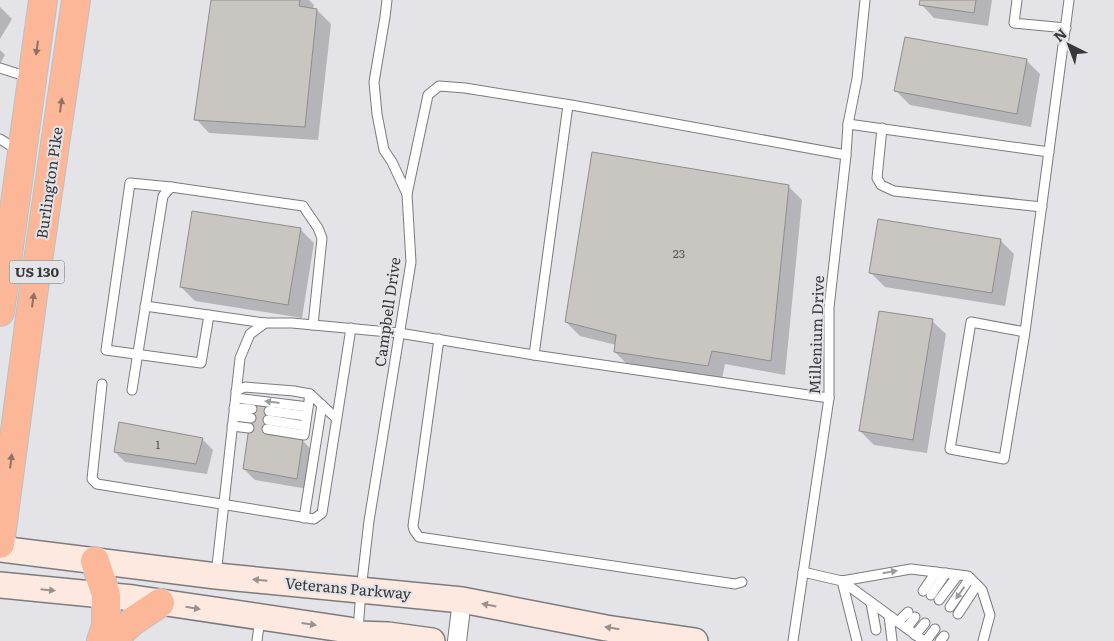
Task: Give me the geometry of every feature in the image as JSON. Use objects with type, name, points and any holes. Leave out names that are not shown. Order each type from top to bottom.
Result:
[{"type":"highway","name":"US 130","points":[[0,312],[5,240],[13,185],[11,146],[32,79],[44,0]]},
{"type":"highway","name":"Burlington Pike","points":[[0,544],[33,295],[76,0]]},
{"type":"highway","points":[[95,561],[106,595],[106,626],[101,641]]},
{"type":"highway","points":[[111,641],[133,621],[160,602]]},
{"type":"main road","name":"Veterans Parkway","points":[[0,549],[216,576],[462,600],[606,628],[695,641]]},
{"type":"main road","points":[[0,585],[160,602],[258,629],[349,630],[358,634],[388,635],[432,641]]},
{"type":"street","points":[[456,641],[462,600]]},
{"type":"lane","name":"Campbell Drive","points":[[358,634],[369,521],[411,262],[407,194],[392,162],[384,150],[377,114],[374,82],[387,0]]},
{"type":"lane","name":"Millenium Drive","points":[[793,641],[829,398],[829,308],[848,124],[857,79],[865,0]]},
{"type":"lane","points":[[1017,0],[1014,23],[1066,28]]},
{"type":"lane","points":[[1025,332],[971,322],[950,449],[1004,458],[1025,332],[1070,0]]},
{"type":"lane","points":[[0,68],[32,79]]},
{"type":"lane","points":[[407,194],[428,95],[439,86],[465,88],[568,105],[846,155]]},
{"type":"lane","points":[[534,355],[568,105]]},
{"type":"lane","points":[[848,124],[1050,152]]},
{"type":"lane","points":[[882,128],[877,178],[881,184],[894,191],[1042,207]]},
{"type":"lane","points":[[208,315],[201,363],[106,350],[130,183],[303,206],[318,228],[322,238],[313,325]]},
{"type":"lane","points":[[132,390],[163,196],[171,187]]},
{"type":"lane","points":[[145,306],[265,323],[292,323],[399,333],[534,355],[829,398]]},
{"type":"lane","points":[[216,576],[240,358],[250,334],[265,323]]},
{"type":"lane","points":[[102,384],[92,479],[97,484],[314,519],[322,513],[352,328]]},
{"type":"lane","points":[[439,339],[413,526],[419,537],[735,584],[742,582]]},
{"type":"lane","points":[[236,394],[245,387],[310,394],[336,418]]},
{"type":"lane","points":[[236,394],[307,412]]},
{"type":"lane","points":[[307,412],[268,420],[305,430],[310,394]]},
{"type":"lane","points":[[304,518],[322,405]]},
{"type":"lane","points":[[234,412],[251,413]]},
{"type":"lane","points":[[232,426],[249,428]]},
{"type":"lane","points":[[803,572],[842,581],[911,569],[968,576],[976,584],[990,615],[983,641]]},
{"type":"lane","points":[[927,593],[941,572]]},
{"type":"lane","points":[[939,600],[958,574]]},
{"type":"lane","points":[[842,581],[898,622],[911,634],[925,641],[935,629]]},
{"type":"lane","points":[[842,581],[857,641]]},
{"type":"lane","points":[[950,607],[976,584]]},
{"type":"lane","points":[[958,614],[976,584]]},
{"type":"lane","points":[[871,603],[876,630]]},
{"type":"lane","points":[[898,622],[912,615],[911,634]]},
{"type":"lane","points":[[889,616],[892,640]]},
{"type":"lane","points":[[911,634],[925,623]]},
{"type":"building","points":[[211,0],[300,0],[299,6],[317,9],[305,127],[194,120]]},
{"type":"building","points":[[920,0],[976,0],[974,13],[919,5]]},
{"type":"building","points":[[905,37],[1027,59],[1017,114],[894,91]]},
{"type":"building","points":[[592,152],[789,185],[771,361],[712,351],[708,366],[614,352],[616,335],[565,322]]},
{"type":"building","points":[[192,211],[301,228],[288,305],[180,287]]},
{"type":"building","points":[[878,219],[1001,239],[992,293],[869,273]]},
{"type":"building","points":[[879,311],[933,319],[913,440],[859,431]]},
{"type":"building","points":[[253,400],[270,403],[266,434],[303,439],[297,479],[243,469]]},
{"type":"building","points":[[119,422],[203,438],[196,464],[114,452]]}]
